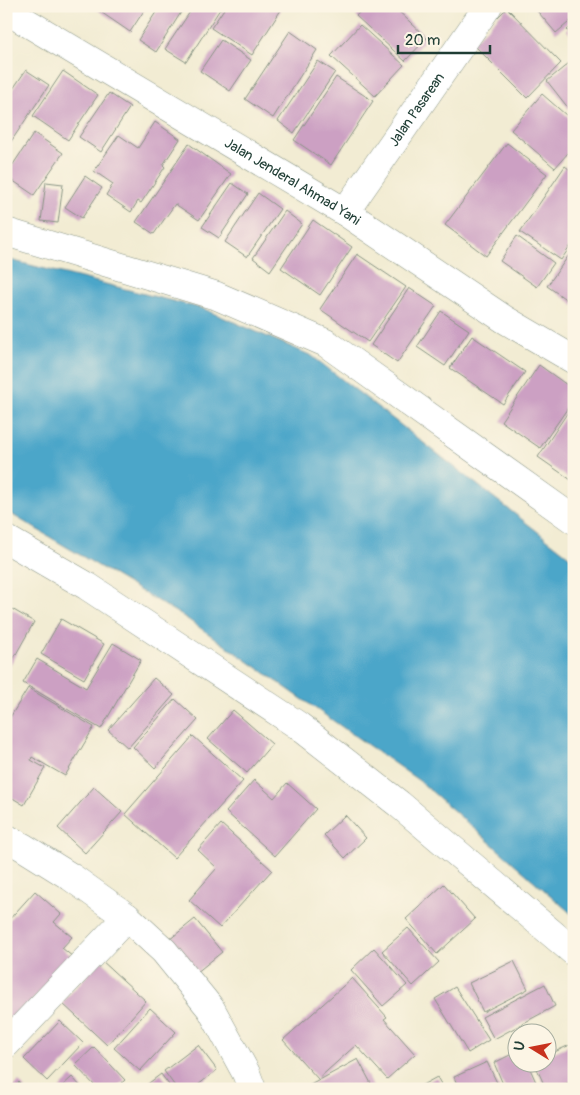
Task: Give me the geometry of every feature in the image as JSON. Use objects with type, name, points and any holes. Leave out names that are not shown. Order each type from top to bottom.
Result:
[{"type":"street","name":"Jalan Pasarean","points":[[345,212],[488,6]]},
{"type":"street","name":"Jalan Jenderal Ahmad Yani","points":[[6,10],[345,212],[504,319],[574,360]]},
{"type":"street","points":[[6,232],[217,296],[326,343],[574,520]]},
{"type":"street","points":[[6,539],[87,586],[299,726],[399,804],[574,952]]},
{"type":"street","points":[[6,838],[23,846],[127,917],[164,951],[211,1009],[246,1073],[252,1089]]},
{"type":"street","points":[[6,1044],[127,917]]},
{"type":"water","points":[[6,259],[204,309],[312,356],[574,560],[574,916],[421,782],[186,618],[6,511]]},
{"type":"building","points":[[92,6],[147,6],[130,32]]},
{"type":"building","points":[[160,6],[185,6],[156,52],[138,40]]},
{"type":"building","points":[[194,6],[222,6],[186,62],[165,49]]},
{"type":"building","points":[[226,6],[275,6],[281,10],[252,55],[211,28]]},
{"type":"building","points":[[365,6],[393,6],[427,38],[405,61],[356,16]]},
{"type":"building","points":[[533,6],[574,6],[574,18],[556,33]]},
{"type":"building","points":[[507,8],[561,63],[527,98],[472,43]]},
{"type":"building","points":[[574,24],[574,39],[567,30]]},
{"type":"building","points":[[360,25],[404,65],[375,96],[331,56]]},
{"type":"building","points":[[290,31],[317,50],[273,118],[245,99]]},
{"type":"building","points":[[221,40],[251,60],[230,91],[200,71]]},
{"type":"building","points":[[574,59],[574,105],[569,109],[547,81]]},
{"type":"building","points":[[318,61],[335,72],[294,133],[278,121]]},
{"type":"building","points":[[26,70],[49,85],[6,149],[6,99]]},
{"type":"building","points":[[63,71],[98,95],[68,140],[33,116]]},
{"type":"building","points":[[336,77],[373,101],[331,165],[294,140]]},
{"type":"building","points":[[109,93],[130,107],[101,152],[79,137]]},
{"type":"building","points":[[542,94],[574,122],[574,146],[555,168],[511,130]]},
{"type":"building","points":[[155,122],[180,139],[163,165],[165,167],[141,203],[138,201],[131,212],[106,195],[113,184],[94,171],[119,135],[138,148]]},
{"type":"building","points":[[34,133],[63,153],[34,195],[6,175]]},
{"type":"building","points":[[507,143],[547,174],[486,256],[445,225]]},
{"type":"building","points":[[189,144],[231,174],[199,220],[175,204],[154,234],[136,222]]},
{"type":"building","points":[[565,166],[574,173],[574,241],[561,260],[520,232]]},
{"type":"building","points":[[85,176],[102,188],[82,218],[65,207]]},
{"type":"building","points":[[46,182],[63,184],[58,223],[41,221]]},
{"type":"building","points":[[232,183],[248,194],[219,238],[202,227]]},
{"type":"building","points":[[258,193],[280,209],[247,257],[225,242]]},
{"type":"building","points":[[285,211],[302,224],[270,271],[253,258]]},
{"type":"building","points":[[313,220],[352,247],[320,295],[281,268]]},
{"type":"building","points":[[517,236],[554,263],[537,287],[500,261]]},
{"type":"building","points":[[574,248],[574,305],[547,286]]},
{"type":"building","points":[[357,254],[406,287],[368,342],[320,309]]},
{"type":"building","points":[[409,288],[436,306],[397,363],[371,345]]},
{"type":"building","points":[[441,311],[469,330],[445,366],[417,347]]},
{"type":"building","points":[[472,336],[525,372],[503,404],[450,368]]},
{"type":"building","points":[[539,365],[574,390],[574,399],[540,448],[501,421]]},
{"type":"building","points":[[574,403],[574,482],[538,457]]},
{"type":"building","points":[[12,609],[34,622],[6,672],[6,619]]},
{"type":"building","points":[[61,619],[104,644],[84,679],[41,654]]},
{"type":"building","points":[[113,643],[141,660],[101,729],[23,683],[37,659],[86,688]]},
{"type":"building","points":[[154,678],[174,695],[128,748],[108,730]]},
{"type":"building","points":[[28,688],[94,727],[65,776],[32,757],[31,760],[45,768],[24,805],[6,794],[6,724]]},
{"type":"building","points":[[175,699],[198,720],[155,768],[133,747]]},
{"type":"building","points":[[233,710],[272,744],[247,773],[208,739]]},
{"type":"building","points":[[193,736],[243,781],[174,858],[125,814]]},
{"type":"building","points":[[254,780],[274,798],[287,783],[316,809],[275,856],[226,812]]},
{"type":"building","points":[[94,787],[122,812],[85,853],[58,828]]},
{"type":"building","points":[[345,815],[366,838],[345,858],[324,835]]},
{"type":"building","points":[[221,824],[272,870],[220,928],[189,900],[217,868],[198,850]]},
{"type":"building","points":[[444,884],[475,919],[437,954],[406,919]]},
{"type":"building","points":[[35,891],[61,914],[54,922],[72,937],[62,948],[73,957],[6,1029],[6,923]]},
{"type":"building","points":[[195,919],[222,952],[196,973],[169,940]]},
{"type":"building","points":[[408,928],[439,962],[413,986],[382,951]]},
{"type":"building","points":[[374,948],[407,985],[383,1006],[351,970]]},
{"type":"building","points":[[101,960],[146,1001],[107,1045],[62,1003]]},
{"type":"building","points":[[514,961],[528,989],[483,1012],[469,983]]},
{"type":"building","points":[[352,978],[387,1017],[384,1019],[415,1054],[387,1079],[356,1045],[318,1079],[283,1040]]},
{"type":"building","points":[[545,984],[555,1006],[525,1022],[508,1022],[508,1031],[494,1039],[482,1017]]},
{"type":"building","points":[[455,987],[489,1040],[468,1053],[435,999]]},
{"type":"building","points":[[150,1008],[176,1032],[140,1071],[114,1048]]},
{"type":"building","points":[[60,1021],[83,1043],[47,1081],[24,1059]]},
{"type":"building","points":[[574,1043],[574,1080],[554,1089],[546,1089],[538,1072],[558,1072],[558,1050]]},
{"type":"building","points":[[198,1045],[217,1070],[193,1089],[177,1089],[164,1071]]},
{"type":"building","points":[[94,1047],[125,1080],[115,1089],[98,1089],[75,1065]]},
{"type":"building","points":[[508,1056],[508,1072],[531,1072],[539,1089],[505,1089],[494,1063]]},
{"type":"building","points":[[358,1059],[374,1089],[303,1089]]},
{"type":"building","points":[[487,1062],[500,1089],[459,1089],[454,1077]]},
{"type":"building","points":[[161,1074],[172,1089],[141,1089]]},
{"type":"building","points":[[72,1077],[83,1089],[59,1089]]},
{"type":"building","points":[[437,1077],[444,1089],[415,1089]]},
{"type":"building","points":[[19,1082],[25,1089],[11,1089]]}]
